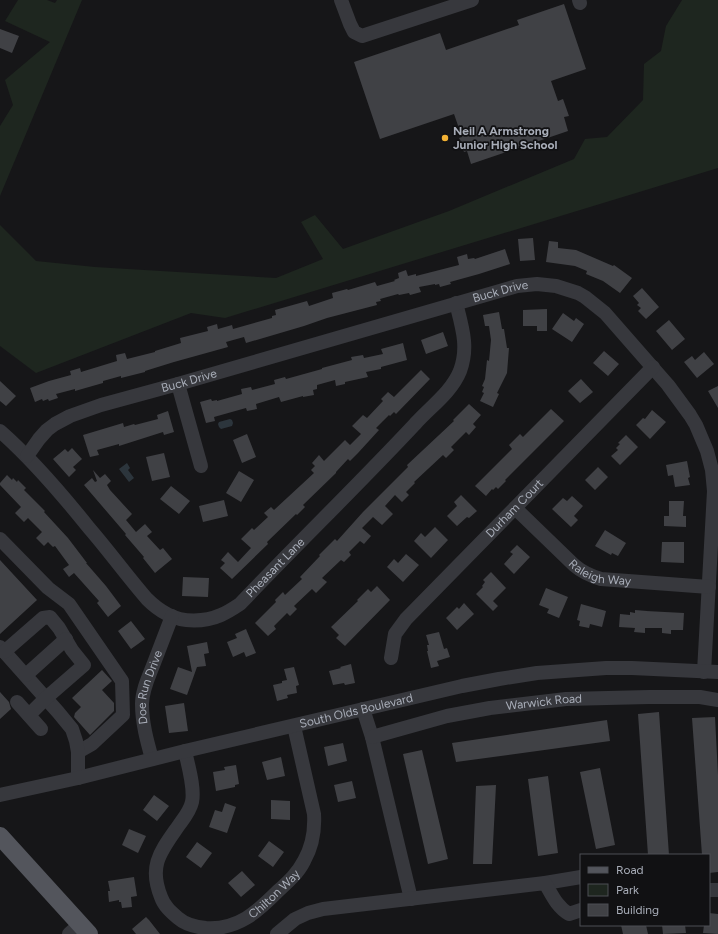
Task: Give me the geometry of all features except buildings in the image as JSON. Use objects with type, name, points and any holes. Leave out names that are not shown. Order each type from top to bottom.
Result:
[{"type":"main road","points":[[0,836],[79,931]]},
{"type":"street","points":[[341,0],[354,32],[362,36],[472,0]]},
{"type":"street","name":"Buck Drive","points":[[28,456],[39,439],[55,424],[70,416],[102,405],[517,286],[532,284],[556,286],[578,293],[591,301],[605,313],[668,385],[696,425],[707,451],[712,470],[714,497],[709,587],[711,672]]},
{"type":"street","name":"Pheasant Lane","points":[[0,431],[28,456],[90,528],[147,599],[158,609],[172,616],[184,619],[202,620],[222,615],[240,604],[392,449],[453,384],[460,372],[464,358],[465,343],[456,304]]},
{"type":"street","name":"Durham Court","points":[[391,658],[395,634],[406,620],[653,367]]},
{"type":"street","points":[[178,384],[201,466]]},
{"type":"street","name":"Raleigh Way","points":[[515,508],[574,565],[593,577],[601,579],[709,587]]},
{"type":"street","points":[[0,539],[48,588],[69,604],[122,681],[123,715],[92,744],[78,752]]},
{"type":"street","name":"Doe Run Drive","points":[[152,759],[145,733],[142,716],[142,703],[150,674],[172,616]]},
{"type":"street","points":[[29,715],[46,698],[84,666],[72,650],[59,628],[50,618],[42,618],[2,649],[26,675],[46,698],[72,729],[78,752],[78,778]]},
{"type":"street","points":[[26,675],[66,639]]},
{"type":"street","name":"South Olds Boulevard","points":[[0,795],[78,778],[152,759],[186,758],[294,726],[462,686],[498,679],[537,673],[606,668],[711,672]]},
{"type":"street","name":"Warwick Road","points":[[372,737],[447,716],[490,708],[566,699],[700,696],[718,700]]},
{"type":"street","points":[[17,702],[41,729]]},
{"type":"street","points":[[363,710],[372,737],[411,899]]},
{"type":"street","name":"Chilton Way","points":[[186,758],[193,795],[192,802],[188,814],[163,848],[159,856],[156,865],[157,885],[165,906],[183,922],[198,927],[224,927],[239,922],[250,916],[265,904],[293,877],[304,861],[309,849],[315,822],[294,726]]},
{"type":"street","points":[[277,934],[295,919],[308,913],[323,909],[545,883],[580,877]]},
{"type":"street","points":[[545,883],[553,898],[562,909],[569,914],[580,910]]},
{"type":"green space","points":[[18,0],[47,0],[55,3],[57,0],[82,0],[0,196],[0,126],[13,105],[5,80],[50,42],[5,21]]},
{"type":"green space","points":[[682,0],[718,0],[718,168],[225,318],[191,313],[36,373],[0,346],[0,225],[36,261],[95,267],[276,278],[323,259],[301,222],[315,215],[343,249],[449,211],[574,159],[585,139],[607,137],[643,100],[644,64],[661,51],[666,26]]},
{"type":"shaded area","points":[[230,419],[233,423],[232,426],[221,429],[219,427],[219,422]]},
{"type":"shaded area","points":[[127,463],[130,468],[128,470],[134,478],[129,482],[119,469]]},
{"type":"place","name":"Neil A Armstrong Junior High School","points":[[445,138]]}]
